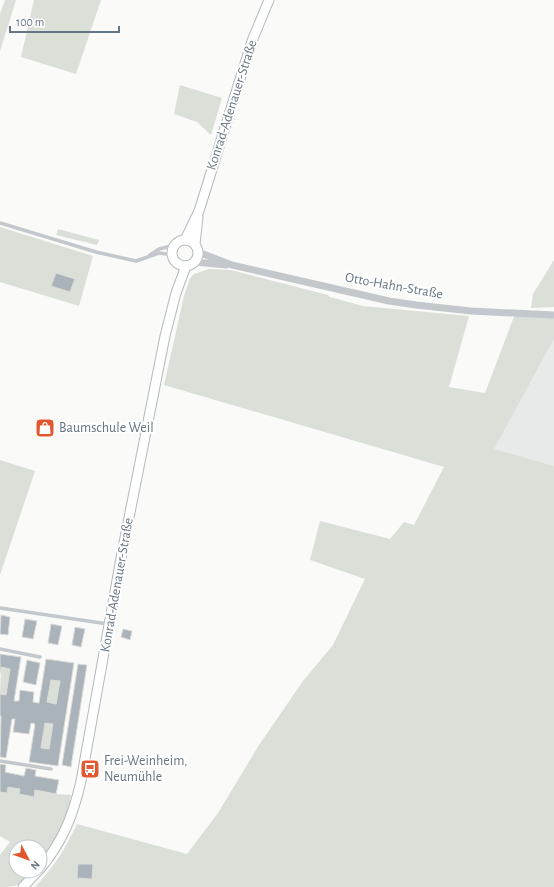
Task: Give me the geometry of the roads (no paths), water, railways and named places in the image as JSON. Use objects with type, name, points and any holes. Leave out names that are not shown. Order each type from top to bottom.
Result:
[{"type":"main road","name":"Konrad-Adenauer-Straße","points":[[185,240],[199,211],[252,40],[269,0]]},
{"type":"main road","name":"Konrad-Adenauer-Straße","points":[[197,248],[199,211]]},
{"type":"main road","points":[[185,240],[192,242],[197,248],[198,256],[187,264],[176,262],[172,255],[175,245],[185,240]]},
{"type":"main road","name":"Konrad-Adenauer-Straße","points":[[48,859],[62,838],[75,807],[143,443],[165,336],[176,293],[187,264]]},
{"type":"main road","name":"Konrad-Adenauer-Straße","points":[[23,887],[31,879]]},
{"type":"street","name":"Otto-Hahn-Straße","points":[[197,248],[232,265]]},
{"type":"street","name":"Otto-Hahn-Straße","points":[[187,264],[232,265],[358,295],[416,305],[471,311],[554,315]]},
{"type":"lane","points":[[0,223],[96,252],[136,261],[159,253],[172,255]]},
{"type":"lane","points":[[146,258],[159,249],[175,245]]},
{"type":"lane","points":[[0,608],[109,624]]},
{"type":"lane","points":[[0,649],[40,657]]},
{"type":"lane","points":[[0,761],[51,769]]},
{"type":"place","name":"Baumschule Weil","points":[[45,428]]},
{"type":"place","name":"Frei-Weinheim, Neumühle","points":[[90,769]]}]
